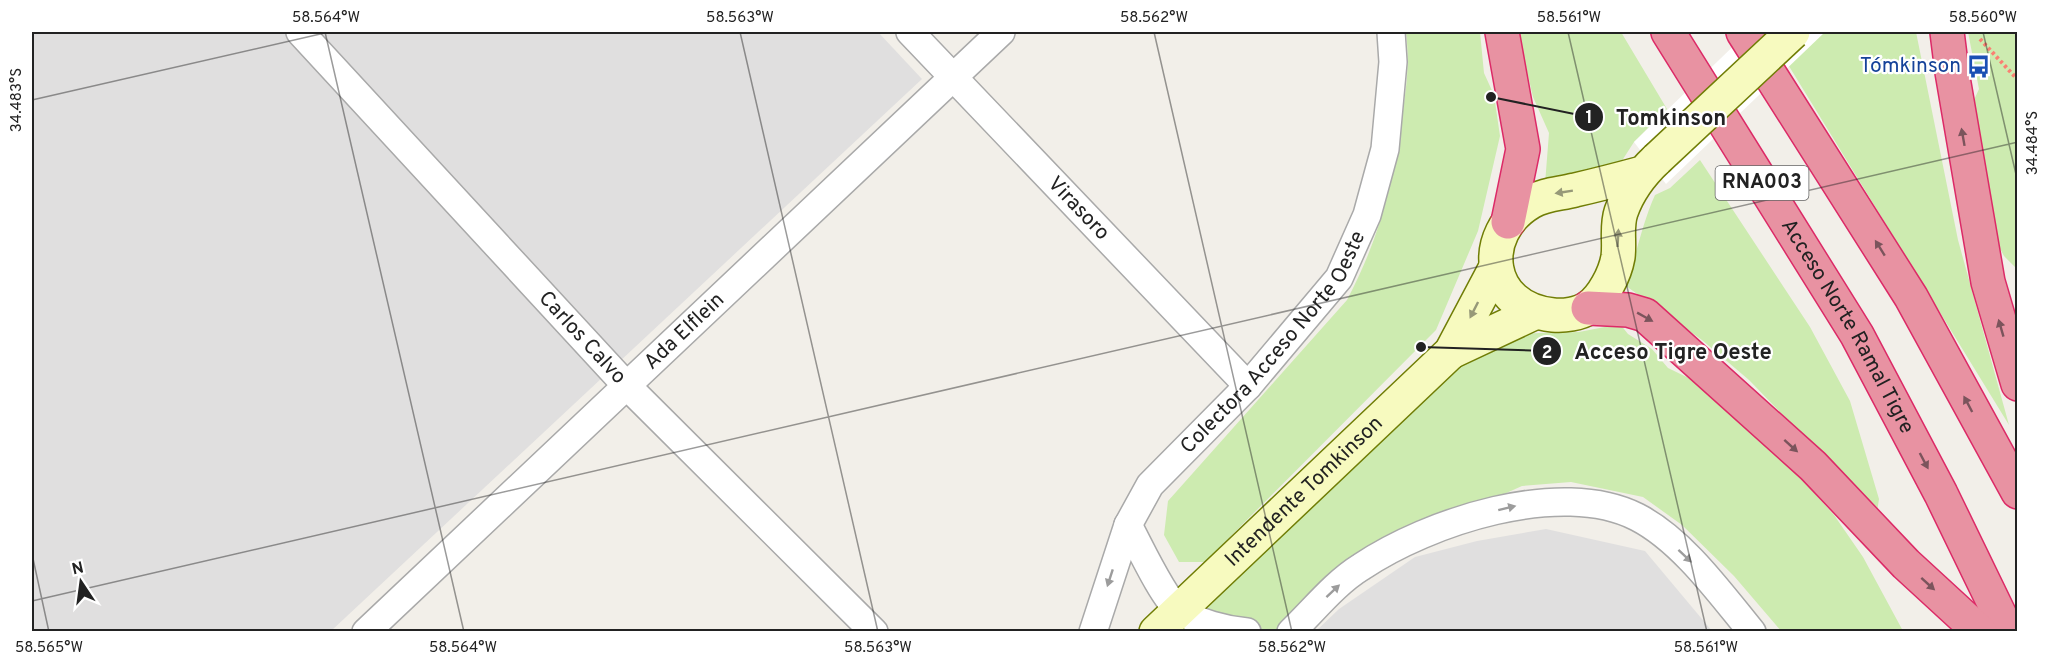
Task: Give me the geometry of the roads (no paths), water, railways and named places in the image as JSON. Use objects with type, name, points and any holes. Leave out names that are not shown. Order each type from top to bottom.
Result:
[{"type":"highway","points":[[1502,32],[1523,149],[1508,222]]},
{"type":"highway","name":"Acceso Norte Ramal Tigre","points":[[1668,32],[1857,335],[1941,494],[2008,632]]},
{"type":"highway","name":"RNA003","points":[[1743,32],[1911,297],[2018,492]]},
{"type":"highway","points":[[1962,33],[1952,72],[1988,282],[2018,384]]},
{"type":"highway","points":[[1588,308],[1628,310],[1645,315],[1813,466],[1906,564],[1980,632]]},
{"type":"street","name":"Carlos Calvo","points":[[300,32],[625,384],[874,632]]},
{"type":"street","name":"Virasoro","points":[[910,32],[1248,386]]},
{"type":"street","name":"Ada Elflein","points":[[366,632],[625,384],[1002,32]]},
{"type":"street","name":"Colectora Acceso Norte Oeste","points":[[1093,632],[1128,525],[1150,485],[1248,386],[1339,278],[1367,215],[1385,149],[1393,62],[1391,32]]},
{"type":"street","points":[[1649,166],[1551,194],[1531,202],[1508,222],[1500,238],[1496,267],[1501,286],[1512,299],[1534,313],[1563,316],[1588,308],[1605,289],[1618,258],[1617,234],[1622,212],[1649,166],[1794,32]]},
{"type":"street","name":"Intendente Tomkinson","points":[[1451,352],[1496,267]]},
{"type":"street","name":"Intendente Tomkinson","points":[[1168,621],[1451,352],[1534,313]]},
{"type":"street","points":[[1291,632],[1359,567],[1420,534],[1531,502],[1599,505],[1636,516],[1659,532],[1700,569],[1752,632]]},
{"type":"street","points":[[1128,525],[1168,597],[1168,621],[1205,622],[1247,632]]},
{"type":"place","name":"Tómkinson","points":[[1979,66]]},
{"type":"place","name":"Tomkinson","points":[[1491,97]]},
{"type":"place","name":"Acceso Tigre Oeste","points":[[1421,347]]}]
